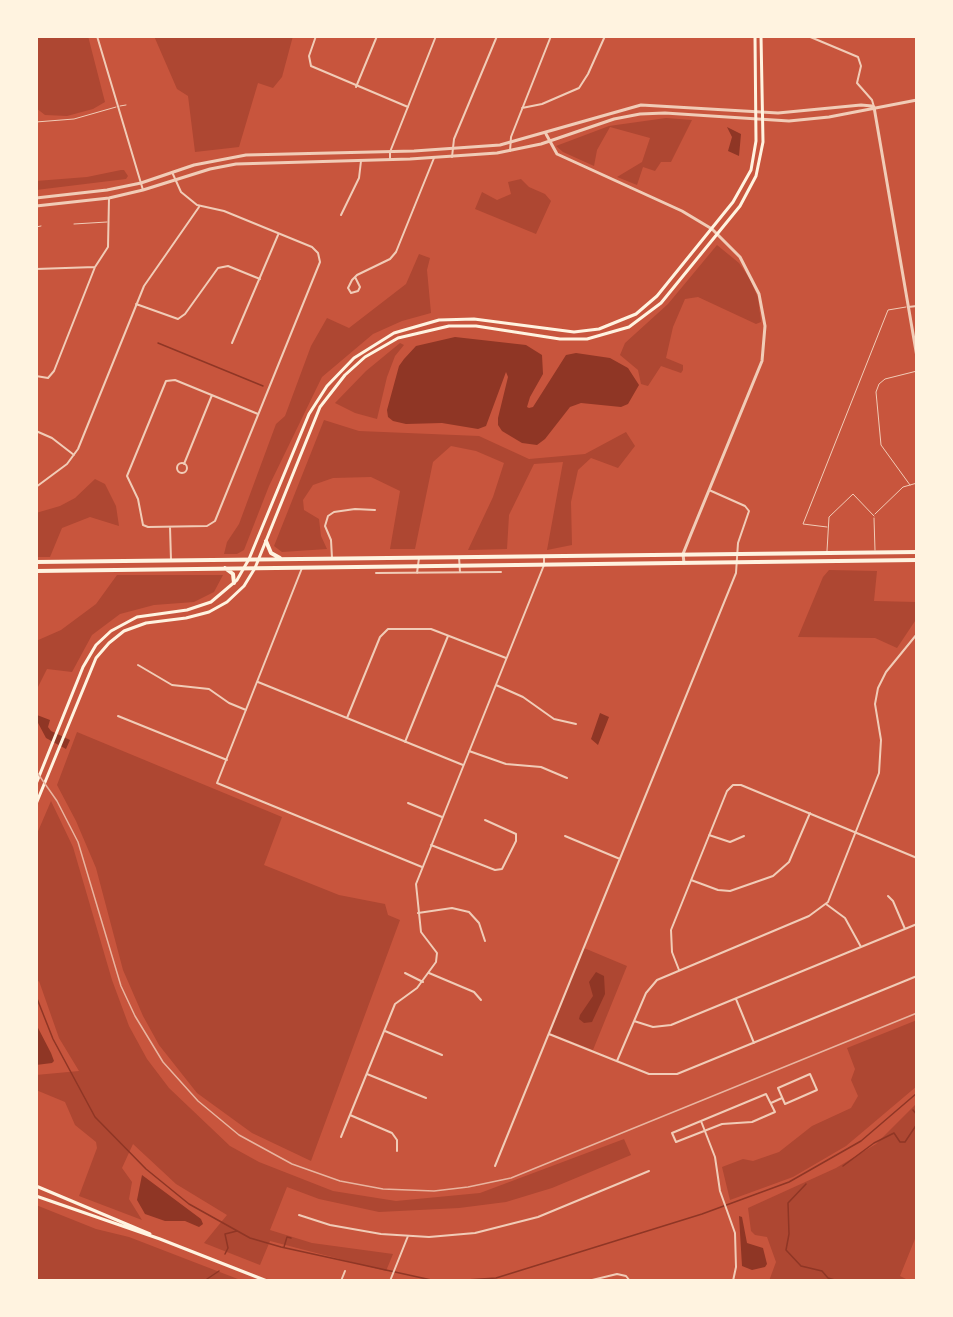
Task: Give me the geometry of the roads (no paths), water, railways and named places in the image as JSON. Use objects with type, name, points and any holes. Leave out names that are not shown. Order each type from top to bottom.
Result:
[{"type":"main road","points":[[36,784],[75,686],[96,645],[120,625],[137,617],[187,610],[211,602],[234,583],[249,560],[313,407],[337,374],[366,349],[394,333],[439,320],[474,319],[574,332],[612,326],[636,314],[657,296],[741,192],[751,170],[755,149],[756,120],[754,36]]},
{"type":"main road","points":[[36,804],[82,689],[103,648],[118,635],[140,624],[186,618],[211,611],[235,595],[255,568],[320,407],[345,375],[375,350],[417,332],[449,326],[476,326],[568,339],[587,339],[615,332],[640,320],[661,303],[740,206],[756,176],[762,155],[761,36]]},
{"type":"main road","points":[[266,541],[271,553],[283,559]]},
{"type":"main road","points":[[874,561],[875,552]]},
{"type":"main road","points":[[36,562],[917,552]]},
{"type":"main road","points":[[809,553],[810,562]]},
{"type":"main road","points":[[614,555],[615,564]]},
{"type":"main road","points":[[36,571],[917,560]]},
{"type":"main road","points":[[66,562],[66,570]]},
{"type":"main road","points":[[224,568],[233,574],[234,583]]},
{"type":"main road","points":[[211,602],[211,611]]},
{"type":"main road","points":[[137,617],[140,624]]},
{"type":"main road","points":[[75,686],[82,689]]},
{"type":"main road","points":[[36,1186],[160,1239],[267,1281]]},
{"type":"main road","points":[[36,1196],[160,1239]]},
{"type":"main road","points":[[68,1208],[71,1201]]},
{"type":"street","points":[[97,36],[143,190]]},
{"type":"street","points":[[316,36],[309,62],[321,72],[408,107]]},
{"type":"street","points":[[356,87],[377,36]]},
{"type":"street","points":[[390,160],[390,152],[436,36]]},
{"type":"street","points":[[452,157],[452,149],[497,36]]},
{"type":"street","points":[[510,151],[509,143],[551,36]]},
{"type":"street","points":[[522,108],[542,104],[579,88],[605,36]]},
{"type":"street","points":[[808,36],[858,57],[861,66],[857,83],[872,100],[874,107],[917,357]]},
{"type":"street","points":[[36,206],[109,198],[217,167],[256,162],[390,160],[510,151],[627,116],[665,113],[763,121],[810,119],[917,99]]},
{"type":"street","points":[[36,198],[91,193],[141,183],[220,158],[256,154],[452,149],[509,143],[641,105],[756,112],[805,112],[861,105],[874,107]]},
{"type":"street","points":[[665,105],[665,113]]},
{"type":"street","points":[[546,134],[557,153],[689,215],[718,233],[740,256],[754,280],[763,307],[765,339],[755,382],[683,554],[684,563]]},
{"type":"street","points":[[256,154],[256,162]]},
{"type":"street","points":[[356,277],[360,287],[351,293],[348,285],[356,277],[386,261],[396,252],[434,158]]},
{"type":"street","points":[[341,215],[357,184],[361,161]]},
{"type":"street","points":[[172,172],[186,197],[199,207],[224,211],[312,247],[318,253],[320,262],[258,414],[212,525],[148,527],[142,522],[138,499],[128,474],[163,385],[168,380],[258,414]]},
{"type":"street","points":[[36,376],[44,378],[52,375],[95,267],[108,247],[109,198]]},
{"type":"street","points":[[36,487],[74,455],[84,438],[136,304],[149,277],[199,207]]},
{"type":"street","points":[[232,343],[279,234]]},
{"type":"street","points":[[136,304],[178,319],[185,314],[221,266],[228,266],[260,279]]},
{"type":"street","points":[[36,269],[95,267]]},
{"type":"street","points":[[908,307],[917,306]]},
{"type":"street","points":[[184,464],[212,395]]},
{"type":"street","points":[[36,431],[52,438],[74,455]]},
{"type":"street","points":[[495,1166],[736,573],[740,537],[749,514],[748,509],[709,490]]},
{"type":"street","points":[[332,558],[331,540],[325,526],[328,516],[355,509],[375,510]]},
{"type":"street","points":[[170,527],[171,561]]},
{"type":"street","points":[[341,1137],[395,1004],[423,982],[436,962],[437,953],[422,935],[416,884],[544,565],[544,556]]},
{"type":"street","points":[[417,573],[419,557]]},
{"type":"street","points":[[459,557],[460,572]]},
{"type":"street","points":[[302,568],[218,783],[422,867]]},
{"type":"street","points":[[376,573],[501,572]]},
{"type":"street","points":[[347,718],[380,637],[386,630],[431,629],[506,658]]},
{"type":"street","points":[[617,1061],[649,988],[657,980],[809,916],[826,904],[877,781],[881,762],[881,741],[876,714],[878,688],[886,672],[917,634]]},
{"type":"street","points":[[405,742],[448,635]]},
{"type":"street","points":[[138,665],[172,685],[209,689],[229,703],[247,710]]},
{"type":"street","points":[[258,682],[463,765]]},
{"type":"street","points":[[495,684],[523,697],[554,718],[576,724]]},
{"type":"street","points":[[118,716],[227,760]]},
{"type":"street","points":[[469,751],[506,764],[541,767],[567,778]]},
{"type":"street","points":[[679,970],[672,952],[671,930],[727,791],[733,785],[741,785],[917,858]]},
{"type":"street","points":[[408,803],[442,817]]},
{"type":"street","points":[[691,880],[718,890],[729,891],[778,873],[792,857],[810,813]]},
{"type":"street","points":[[431,844],[495,870],[502,870],[516,841],[516,834],[485,820]]},
{"type":"street","points":[[565,836],[620,859]]},
{"type":"street","points":[[710,836],[730,842],[744,836]]},
{"type":"street","points":[[888,897],[893,901],[905,929]]},
{"type":"street","points":[[826,904],[845,918],[861,947]]},
{"type":"street","points":[[418,913],[452,908],[469,912],[479,923],[484,941]]},
{"type":"street","points":[[634,1021],[653,1027],[664,1027],[917,924]]},
{"type":"street","points":[[405,973],[423,982]]},
{"type":"street","points":[[429,973],[474,992],[481,1000]]},
{"type":"street","points":[[549,1034],[649,1074],[666,1076],[677,1074],[917,976]]},
{"type":"street","points":[[736,999],[754,1043]]},
{"type":"street","points":[[385,1031],[442,1055]]},
{"type":"street","points":[[367,1074],[426,1098]]},
{"type":"street","points":[[810,1074],[817,1090],[785,1104],[782,1097],[778,1088],[810,1074]]},
{"type":"street","points":[[766,1094],[771,1103],[775,1112],[752,1122],[722,1124],[676,1142],[672,1133],[766,1094]]},
{"type":"street","points":[[771,1103],[782,1097]]},
{"type":"street","points":[[350,1115],[392,1133],[397,1140],[398,1151]]},
{"type":"street","points":[[701,1120],[715,1157],[718,1183],[735,1233],[733,1281]]},
{"type":"street","points":[[299,1215],[349,1229],[408,1236],[475,1233],[510,1226],[584,1199],[648,1171]]},
{"type":"street","points":[[390,1281],[408,1236]]},
{"type":"street","points":[[341,1281],[345,1271]]},
{"type":"street","points":[[588,1281],[617,1274],[626,1276],[630,1281]]},
{"type":"lane","points":[[36,122],[74,119],[126,105]]},
{"type":"lane","points":[[74,224],[109,222]]},
{"type":"lane","points":[[36,227],[41,226]]},
{"type":"lane","points":[[827,526],[803,524],[888,310],[908,307]]},
{"type":"lane","points":[[910,485],[881,445],[876,392],[879,384],[885,379],[917,371]]},
{"type":"lane","points":[[874,516],[903,487],[917,483]]},
{"type":"lane","points":[[827,553],[829,518],[853,494],[874,516],[875,552]]},
{"type":"waterway","points":[[158,343],[263,386]]},
{"type":"waterway","points":[[36,996],[53,1039],[95,1117],[146,1169],[189,1204],[250,1238],[436,1281]]},
{"type":"waterway","points":[[452,1281],[496,1278],[702,1214],[789,1182],[861,1141],[917,1093]]},
{"type":"waterway","points":[[843,1166],[874,1143],[894,1133],[900,1142],[905,1142],[917,1124],[917,1115],[913,1110]]},
{"type":"waterway","points":[[806,1184],[788,1203],[789,1234],[786,1250],[801,1266],[822,1271],[828,1278],[838,1281]]},
{"type":"waterway","points":[[225,1254],[228,1248],[225,1234],[237,1231]]},
{"type":"waterway","points":[[284,1247],[287,1237],[291,1238]]},
{"type":"waterway","points":[[204,1281],[219,1271]]},
{"type":"railway","points":[[36,771],[57,801],[78,842],[121,986],[135,1016],[163,1062],[198,1101],[239,1135],[292,1164],[340,1181],[383,1189],[434,1191],[511,1178],[917,1013]]}]
